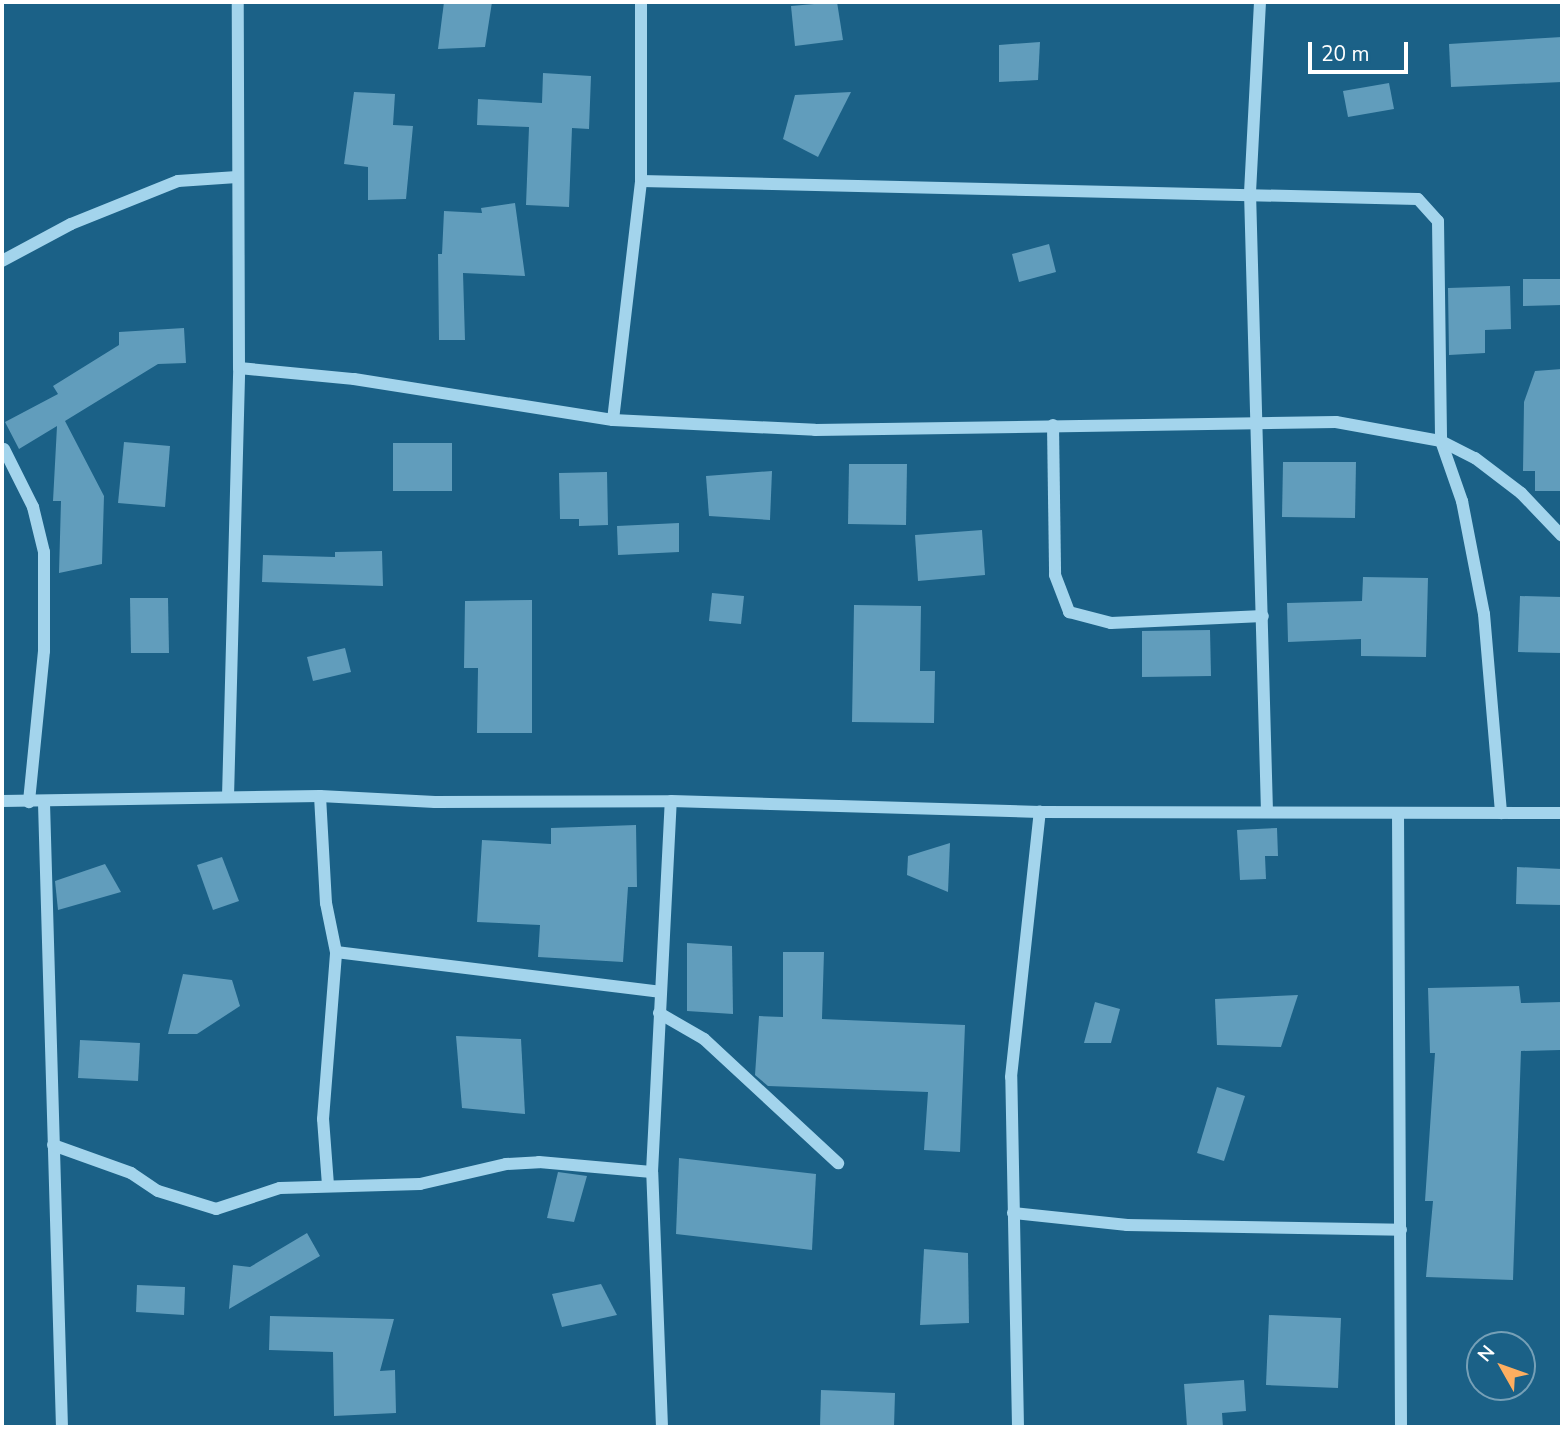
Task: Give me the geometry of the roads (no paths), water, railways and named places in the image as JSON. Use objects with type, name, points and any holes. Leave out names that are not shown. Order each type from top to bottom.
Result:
[{"type":"street","points":[[228,797],[239,368],[238,2]]},
{"type":"street","points":[[613,421],[641,181],[640,2]]},
{"type":"street","points":[[1260,2],[1250,192],[1267,812]]},
{"type":"street","points":[[2,261],[71,224],[178,181],[237,177]]},
{"type":"street","points":[[641,181],[1250,192],[1418,198],[1438,222],[1441,441],[1462,501],[1484,614],[1501,813]]},
{"type":"street","points":[[239,368],[354,379],[613,421],[815,430],[1257,421],[1336,422],[1441,441],[1475,458],[1521,493],[1562,536]]},
{"type":"street","points":[[1053,425],[1055,575],[1069,612],[1111,623],[1263,616]]},
{"type":"street","points":[[4,449],[33,507],[44,552],[44,652],[29,802]]},
{"type":"street","points":[[320,796],[326,903],[336,952],[323,1119],[327,1185]]},
{"type":"street","points":[[2,801],[44,803],[320,796],[435,802],[671,801],[1040,812],[1562,814]]},
{"type":"street","points":[[662,1427],[652,1172],[671,801]]},
{"type":"street","points":[[44,803],[62,1427]]},
{"type":"street","points":[[1018,1427],[1011,1077],[1040,812]]},
{"type":"street","points":[[1398,813],[1401,1427]]},
{"type":"street","points":[[336,952],[660,992]]},
{"type":"street","points":[[659,1013],[705,1039],[838,1163]]},
{"type":"street","points":[[53,1145],[131,1173],[158,1191],[216,1209],[280,1188],[420,1184],[506,1164],[539,1162],[652,1172]]},
{"type":"street","points":[[1013,1213],[1127,1225],[1401,1230]]}]
